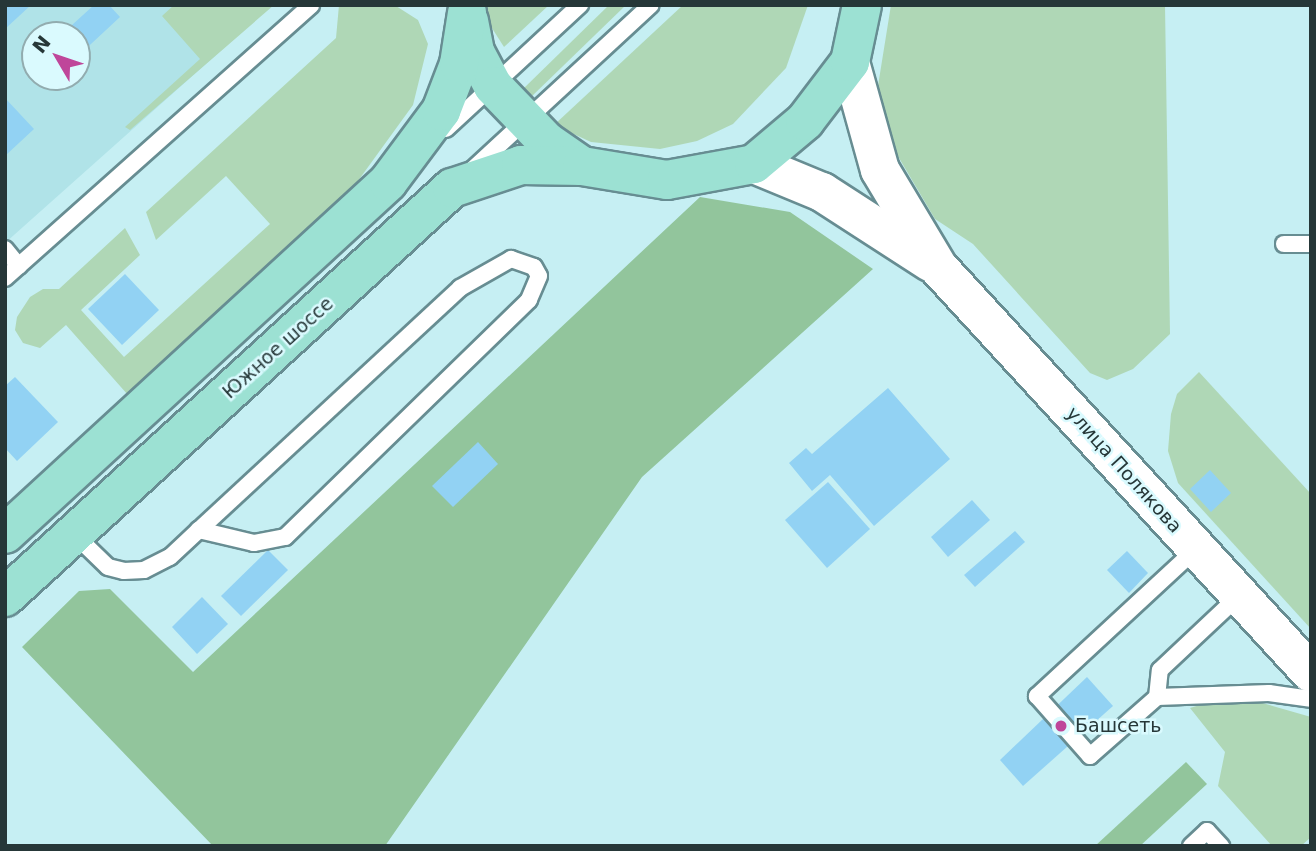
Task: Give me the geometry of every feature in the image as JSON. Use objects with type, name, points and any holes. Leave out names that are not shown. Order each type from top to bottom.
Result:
[{"type":"main road","name":"Южное шоссе","points":[[5,597],[452,188],[521,165],[582,166],[667,180],[754,164],[805,121],[849,62],[862,5]]},
{"type":"main road","name":"Южное шоссе","points":[[467,9],[475,52],[493,86],[525,121],[582,166]]},
{"type":"main road","name":"Южное шоссе","points":[[5,534],[388,182],[441,111],[459,64],[467,9]]},
{"type":"main road","name":"улица Полякова","points":[[849,62],[880,170],[938,267],[1311,673]]},
{"type":"main road","name":"улица Полякова","points":[[754,164],[822,192],[938,267]]},
{"type":"lane","points":[[5,278],[311,5]]},
{"type":"lane","points":[[388,182],[580,5]]},
{"type":"lane","points":[[452,188],[652,5]]},
{"type":"lane","points":[[1284,244],[1311,244]]},
{"type":"lane","points":[[5,249],[19,266]]},
{"type":"lane","points":[[74,534],[108,567],[124,571],[145,570],[170,557],[199,530],[460,288],[511,259],[534,267],[539,276],[530,300],[285,537],[254,543],[199,530]]},
{"type":"lane","points":[[1196,550],[1037,696],[1090,756],[1157,697],[1269,693],[1311,699]]},
{"type":"lane","points":[[1157,697],[1160,670],[1240,595]]},
{"type":"lane","points":[[1191,846],[1208,831],[1221,846]]},
{"type":"shaded area","points":[[5,5],[272,5],[5,243]]},
{"type":"green space","points":[[174,5],[274,5],[130,130],[125,127],[200,59],[162,16]]},
{"type":"green space","points":[[339,5],[396,6],[418,20],[428,44],[413,105],[355,185],[128,395],[66,325],[40,348],[23,343],[15,330],[17,317],[30,297],[43,289],[59,289],[125,228],[140,255],[81,310],[124,357],[270,224],[226,176],[156,240],[146,212],[336,38]]},
{"type":"green space","points":[[487,5],[549,5],[504,47],[490,25]]},
{"type":"green space","points":[[609,5],[626,5],[530,98],[522,90]]},
{"type":"green space","points":[[683,5],[808,5],[786,68],[733,124],[697,141],[660,149],[591,142],[554,125]]},
{"type":"green space","points":[[891,5],[1165,5],[1170,334],[1133,369],[1107,380],[1090,373],[973,244],[935,219],[889,141],[877,92]]},
{"type":"green space","points":[[700,197],[790,212],[873,269],[642,477],[385,846],[213,846],[22,647],[79,591],[110,589],[193,672]]},
{"type":"green space","points":[[1199,372],[1311,494],[1311,629],[1178,483],[1168,451],[1171,414],[1177,394]]},
{"type":"green space","points":[[1216,700],[1259,702],[1311,717],[1311,837],[1301,846],[1272,846],[1218,786],[1225,752],[1190,708]]},
{"type":"green space","points":[[1186,762],[1207,784],[1140,846],[1095,846]]},
{"type":"building","points":[[5,5],[31,5],[5,29]]},
{"type":"building","points":[[94,5],[109,5],[120,17],[91,44],[91,21],[76,21]]},
{"type":"building","points":[[5,98],[34,129],[5,156]]},
{"type":"building","points":[[125,274],[159,310],[122,345],[88,309]]},
{"type":"building","points":[[15,377],[58,422],[17,461],[5,448],[5,386]]},
{"type":"building","points":[[888,388],[950,459],[874,526],[830,475],[812,491],[789,463],[806,448],[812,454]]},
{"type":"building","points":[[478,442],[498,464],[453,507],[432,486]]},
{"type":"building","points":[[1210,470],[1231,493],[1211,512],[1190,489]]},
{"type":"building","points":[[828,482],[870,529],[827,568],[785,520]]},
{"type":"building","points":[[972,500],[990,520],[948,557],[931,537]]},
{"type":"building","points":[[1015,531],[1025,542],[975,587],[964,575]]},
{"type":"building","points":[[268,550],[288,570],[241,616],[221,596]]},
{"type":"building","points":[[1127,551],[1148,573],[1129,593],[1107,570]]},
{"type":"building","points":[[202,597],[228,624],[197,654],[172,627]]},
{"type":"building","name":"Башсеть","points":[[1087,677],[1113,706],[1023,786],[1000,760]]},
{"type":"place","name":"Башсеть","points":[[1061,726]]}]
